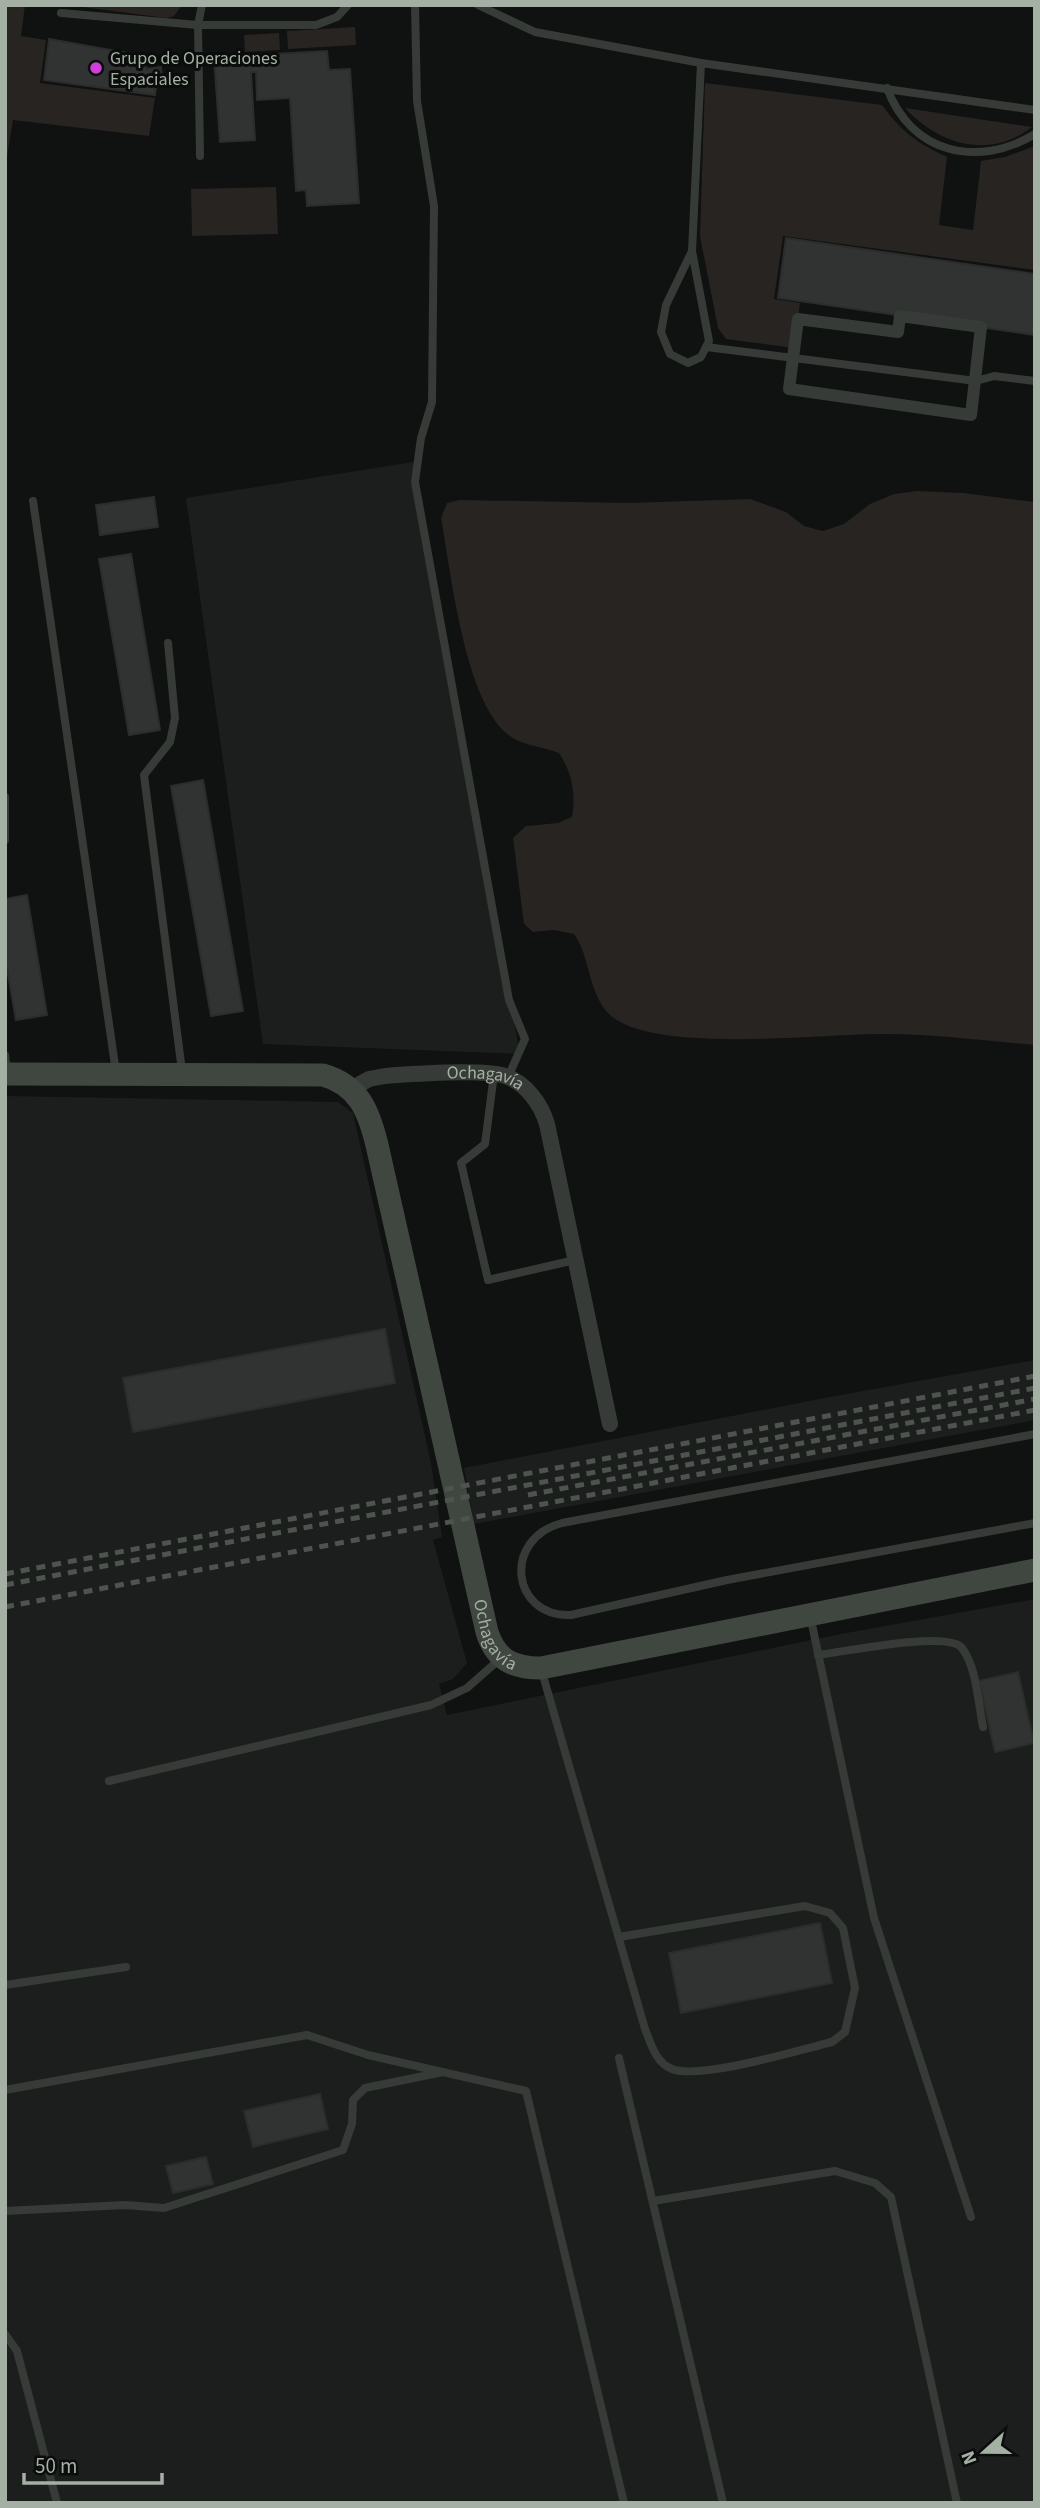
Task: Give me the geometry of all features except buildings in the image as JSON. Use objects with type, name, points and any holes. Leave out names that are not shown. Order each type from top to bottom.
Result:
[{"type":"main road","points":[[6,1068],[116,1075],[323,1075],[351,1089]]},
{"type":"main road","name":"Ochagavía","points":[[351,1089],[367,1109],[371,1121],[469,1562],[490,1642],[501,1658],[523,1668],[541,1668],[1035,1570]]},
{"type":"street","points":[[900,316],[981,327],[976,381],[971,415],[789,389],[798,318],[898,332],[900,316]]},
{"type":"street","name":"Ochagavía","points":[[351,1089],[369,1079],[385,1076],[501,1076],[529,1093],[544,1116],[610,1424]]},
{"type":"lane","points":[[200,156],[198,25],[202,5]]},
{"type":"lane","points":[[61,13],[198,25],[316,25],[337,17],[348,5]]},
{"type":"lane","points":[[415,5],[417,102],[434,219],[432,402],[421,438],[415,482],[509,1000],[525,1039],[501,1076],[485,1144],[461,1163],[488,1280],[575,1260]]},
{"type":"lane","points":[[478,5],[535,32],[701,63],[1035,110]]},
{"type":"lane","points":[[692,251],[666,305],[661,332],[670,354],[688,363],[701,357],[709,341],[707,319],[692,251],[701,63]]},
{"type":"lane","points":[[887,88],[895,110],[918,136],[954,151],[991,152],[1018,144],[1035,134]]},
{"type":"lane","points":[[706,347],[976,381],[995,376],[1035,381]]},
{"type":"lane","points":[[33,501],[116,1075]]},
{"type":"lane","points":[[168,643],[175,718],[170,742],[144,775],[182,1074]]},
{"type":"lane","points":[[5,797],[5,840]]},
{"type":"lane","points":[[1035,1434],[562,1523],[551,1526],[532,1539],[521,1558],[520,1569],[526,1589],[537,1605],[554,1614],[571,1615],[727,1580],[1035,1523]]},
{"type":"lane","points":[[810,1615],[874,1918],[971,2217]]},
{"type":"lane","points":[[818,1655],[930,1640],[952,1641],[960,1645],[969,1660],[983,1727]]},
{"type":"lane","points":[[110,1781],[431,1704],[467,1688],[501,1658]]},
{"type":"lane","points":[[541,1668],[619,1937],[655,2054],[671,2069],[700,2072],[832,2042],[845,2032],[855,1988],[843,1928],[830,1913],[806,1906],[619,1937]]},
{"type":"lane","points":[[5,1984],[126,1967]]},
{"type":"lane","points":[[5,2090],[307,2035],[368,2055],[526,2091],[624,2503]]},
{"type":"lane","points":[[619,2058],[723,2503]]},
{"type":"lane","points":[[5,2211],[125,2206],[164,2208],[342,2150],[352,2124],[353,2100],[366,2088],[446,2071]]},
{"type":"lane","points":[[653,2202],[835,2171],[875,2183],[891,2197],[957,2503]]},
{"type":"lane","points":[[5,2334],[17,2351],[57,2503]]},
{"type":"shaded area","points":[[5,5],[25,5],[21,36],[46,40],[40,83],[155,98],[149,136],[13,120],[5,169]]},
{"type":"shaded area","points":[[68,5],[182,5],[174,16],[166,18]]},
{"type":"shaded area","points":[[355,27],[356,45],[288,49],[287,31]]},
{"type":"shaded area","points":[[279,33],[280,50],[245,52],[244,35]]},
{"type":"shaded area","points":[[705,83],[882,105],[911,136],[947,157],[939,225],[973,230],[981,161],[1005,157],[1035,146],[1035,270],[783,236],[774,299],[800,303],[794,348],[726,339],[718,328],[700,236]]},
{"type":"shaded area","points":[[905,108],[1032,127],[999,143],[965,144],[933,131]]},
{"type":"shaded area","points":[[276,187],[278,234],[192,236],[191,189]]},
{"type":"shaded area","points":[[413,462],[520,1054],[263,1044],[186,498]]},
{"type":"shaded area","points":[[917,491],[963,493],[1035,502],[1035,1045],[905,1034],[701,1038],[664,1035],[632,1027],[610,1015],[597,997],[584,954],[574,934],[554,930],[533,932],[524,924],[513,838],[526,826],[558,823],[572,817],[572,784],[559,753],[513,738],[497,723],[483,699],[472,670],[456,604],[441,518],[447,503],[459,500],[628,503],[750,499],[786,512],[804,526],[823,531],[844,524],[870,504],[894,494]]},
{"type":"shaded area","points":[[5,1096],[338,1102],[353,1113],[431,1463],[442,1537],[433,1540],[467,1663],[453,1679],[439,1684],[447,1715],[841,1634],[1035,1599],[1035,2503],[5,2503]]},
{"type":"shaded area","points":[[1035,1360],[1035,1420],[474,1524],[464,1468]]},
{"type":"railway","points":[[5,1574],[1035,1376]]},
{"type":"railway","points":[[5,1585],[1035,1388]]},
{"type":"railway","points":[[528,1495],[1035,1399]]},
{"type":"railway","points":[[5,1607],[1035,1410]]},
{"type":"place","name":"Grupo de Operaciones Espaciales","points":[[96,68]]}]
